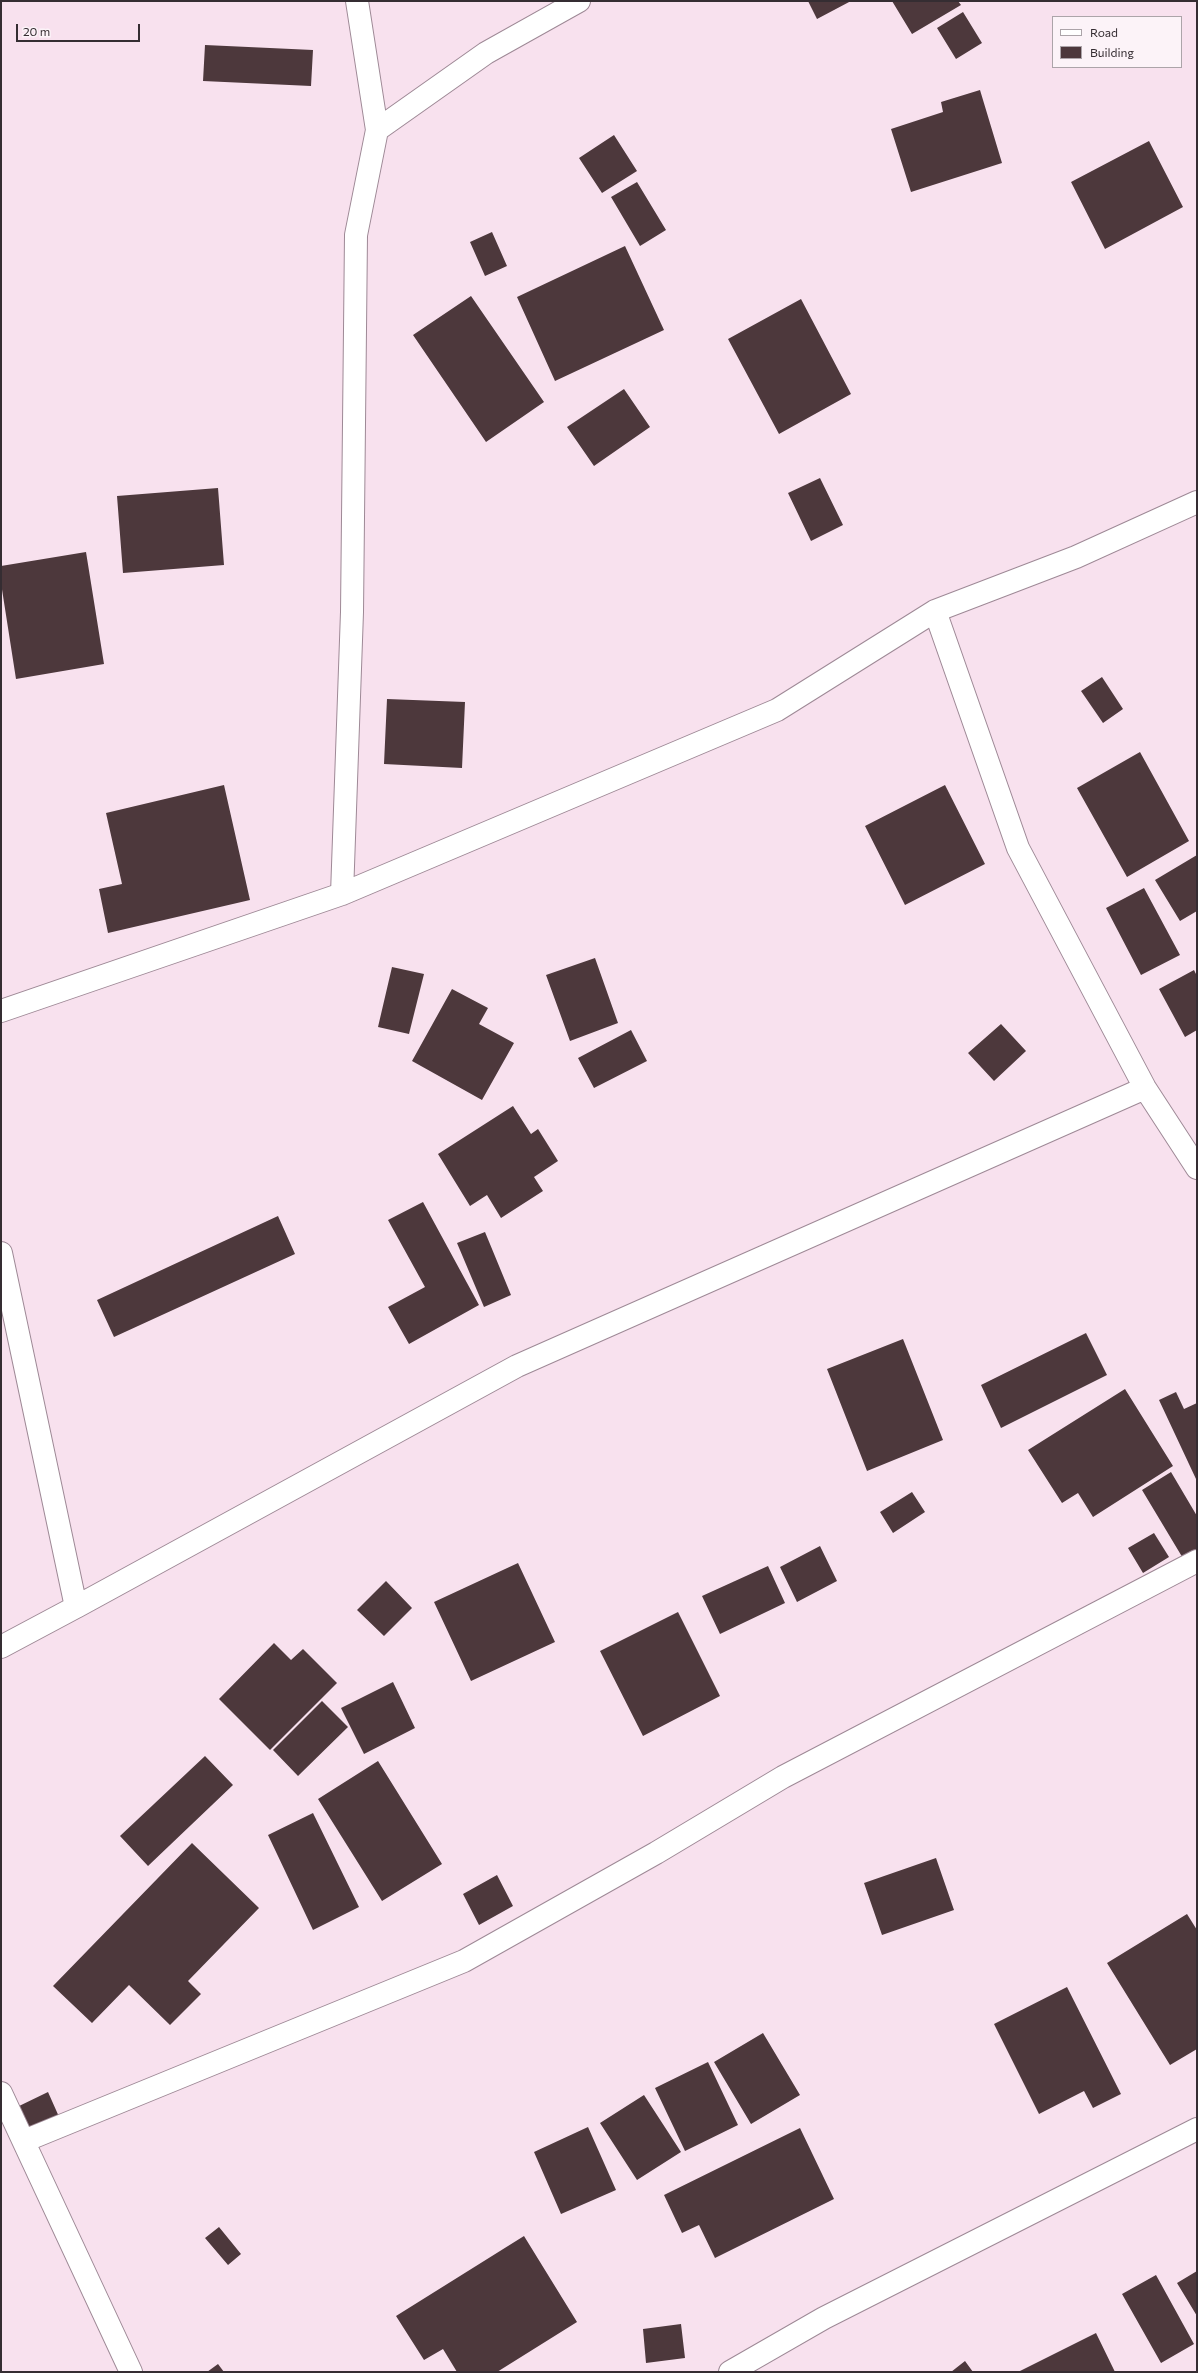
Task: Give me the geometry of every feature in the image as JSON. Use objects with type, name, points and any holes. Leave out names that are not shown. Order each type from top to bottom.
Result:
[{"type":"street","points":[[342,894],[352,612],[356,236],[377,130],[357,1]]},
{"type":"street","points":[[377,130],[486,53],[579,1]]},
{"type":"street","points":[[1,1011],[342,894],[777,710],[936,611],[1076,557],[1197,502]]},
{"type":"street","points":[[936,611],[1018,848],[1145,1088],[1197,1168]]},
{"type":"street","points":[[1,1647],[518,1366],[1145,1088]]},
{"type":"street","points":[[1,1253],[76,1607]]},
{"type":"street","points":[[24,2141],[464,1961],[656,1853],[783,1777],[1197,1561]]},
{"type":"street","points":[[1,2093],[131,2372]]},
{"type":"street","points":[[730,2372],[824,2318],[1197,2130]]},
{"type":"building","points":[[808,1],[851,1],[817,19]]},
{"type":"building","points":[[892,1],[958,1],[961,5],[912,34]]},
{"type":"building","points":[[963,12],[982,43],[956,59],[937,28]]},
{"type":"building","points":[[205,45],[313,50],[311,86],[203,81]]},
{"type":"building","points":[[980,90],[1002,163],[911,192],[891,129],[943,112],[941,102]]},
{"type":"building","points":[[614,135],[637,171],[602,193],[579,158]]},
{"type":"building","points":[[1149,141],[1183,207],[1105,249],[1071,182]]},
{"type":"building","points":[[637,182],[666,230],[640,246],[611,197]]},
{"type":"building","points":[[492,232],[507,266],[485,276],[470,242]]},
{"type":"building","points":[[625,246],[664,330],[555,381],[517,297]]},
{"type":"building","points":[[471,296],[544,402],[486,442],[413,335]]},
{"type":"building","points":[[801,299],[851,394],[779,434],[728,339]]},
{"type":"building","points":[[624,389],[650,427],[594,466],[567,427]]},
{"type":"building","points":[[820,478],[843,525],[811,541],[788,493]]},
{"type":"building","points":[[218,488],[224,565],[123,573],[117,496]]},
{"type":"building","points":[[86,552],[104,664],[16,679],[1,583],[1,566]]},
{"type":"building","points":[[1102,677],[1123,709],[1103,723],[1081,691]]},
{"type":"building","points":[[387,699],[465,702],[462,768],[384,764]]},
{"type":"building","points":[[1140,752],[1189,841],[1127,877],[1077,788]]},
{"type":"building","points":[[224,785],[250,900],[108,933],[99,889],[122,884],[106,813]]},
{"type":"building","points":[[945,785],[985,864],[905,905],[865,826]]},
{"type":"building","points":[[1197,855],[1197,911],[1180,921],[1155,880]]},
{"type":"building","points":[[1144,888],[1180,955],[1141,975],[1106,908]]},
{"type":"building","points":[[595,958],[618,1023],[570,1041],[546,975]]},
{"type":"building","points":[[392,967],[424,974],[409,1034],[378,1027]]},
{"type":"building","points":[[1194,970],[1197,976],[1197,1030],[1185,1037],[1159,989]]},
{"type":"building","points":[[452,989],[488,1008],[479,1024],[514,1043],[482,1100],[412,1061]]},
{"type":"building","points":[[1001,1024],[1026,1051],[994,1081],[968,1053]]},
{"type":"building","points":[[631,1030],[647,1061],[594,1088],[578,1058]]},
{"type":"building","points":[[513,1106],[531,1134],[538,1129],[558,1161],[534,1177],[543,1191],[501,1218],[487,1195],[470,1206],[438,1154]]},
{"type":"building","points":[[423,1202],[479,1305],[409,1344],[388,1307],[425,1287],[388,1220]]},
{"type":"building","points":[[278,1216],[295,1254],[114,1337],[97,1300]]},
{"type":"building","points":[[485,1232],[511,1295],[484,1307],[457,1243]]},
{"type":"building","points":[[1086,1333],[1107,1375],[1001,1428],[981,1385]]},
{"type":"building","points":[[903,1339],[943,1440],[867,1471],[827,1369]]},
{"type":"building","points":[[1125,1389],[1173,1466],[1093,1517],[1078,1493],[1062,1503],[1028,1450]]},
{"type":"building","points":[[1176,1392],[1184,1409],[1197,1403],[1196,1479],[1159,1400]]},
{"type":"building","points":[[1171,1472],[1197,1516],[1197,1552],[1184,1560],[1142,1490]]},
{"type":"building","points":[[912,1492],[925,1512],[893,1533],[880,1512]]},
{"type":"building","points":[[1154,1533],[1169,1557],[1143,1573],[1128,1548]]},
{"type":"building","points":[[820,1546],[837,1581],[797,1602],[780,1567]]},
{"type":"building","points":[[518,1563],[555,1642],[471,1681],[434,1602]]},
{"type":"building","points":[[768,1566],[785,1603],[720,1634],[702,1596]]},
{"type":"building","points":[[386,1581],[412,1608],[384,1636],[357,1610]]},
{"type":"building","points":[[678,1612],[720,1696],[643,1736],[600,1651]]},
{"type":"building","points":[[274,1643],[291,1660],[303,1649],[337,1683],[270,1750],[219,1699]]},
{"type":"building","points":[[393,1682],[415,1728],[364,1754],[341,1708]]},
{"type":"building","points":[[322,1701],[348,1727],[298,1776],[273,1750]]},
{"type":"building","points":[[205,1756],[233,1785],[148,1866],[120,1836]]},
{"type":"building","points":[[378,1761],[442,1864],[382,1901],[318,1799]]},
{"type":"building","points":[[313,1813],[359,1907],[313,1930],[268,1835]]},
{"type":"building","points":[[192,1843],[259,1908],[188,1981],[201,1994],[170,2025],[129,1985],[92,2023],[53,1986]]},
{"type":"building","points":[[936,1858],[954,1910],[882,1935],[864,1883]]},
{"type":"building","points":[[497,1875],[513,1906],[479,1925],[463,1894]]},
{"type":"building","points":[[1187,1914],[1197,1930],[1197,2049],[1170,2065],[1107,1963]]},
{"type":"building","points":[[1067,1987],[1121,2094],[1093,2108],[1084,2091],[1039,2114],[994,2024]]},
{"type":"building","points":[[763,2033],[800,2095],[751,2124],[714,2062]]},
{"type":"building","points":[[708,2062],[738,2125],[685,2151],[655,2088]]},
{"type":"building","points":[[48,2092],[60,2119],[28,2134],[15,2108]]},
{"type":"building","points":[[644,2095],[681,2152],[637,2180],[600,2123]]},
{"type":"building","points":[[588,2127],[616,2190],[561,2214],[534,2152]]},
{"type":"building","points":[[800,2128],[834,2199],[715,2258],[699,2225],[682,2233],[664,2195]]},
{"type":"building","points":[[219,2227],[241,2254],[228,2265],[205,2238]]},
{"type":"building","points":[[524,2236],[577,2322],[497,2372],[457,2372],[443,2349],[424,2360],[396,2316]]},
{"type":"building","points":[[1197,2271],[1197,2316],[1177,2283]]},
{"type":"building","points":[[1156,2275],[1194,2344],[1161,2363],[1122,2294]]},
{"type":"building","points":[[681,2324],[685,2358],[646,2363],[643,2329]]},
{"type":"building","points":[[1096,2333],[1115,2372],[1018,2372]]},
{"type":"building","points":[[965,2361],[973,2372],[951,2372]]},
{"type":"building","points":[[218,2364],[224,2372],[207,2372]]}]
